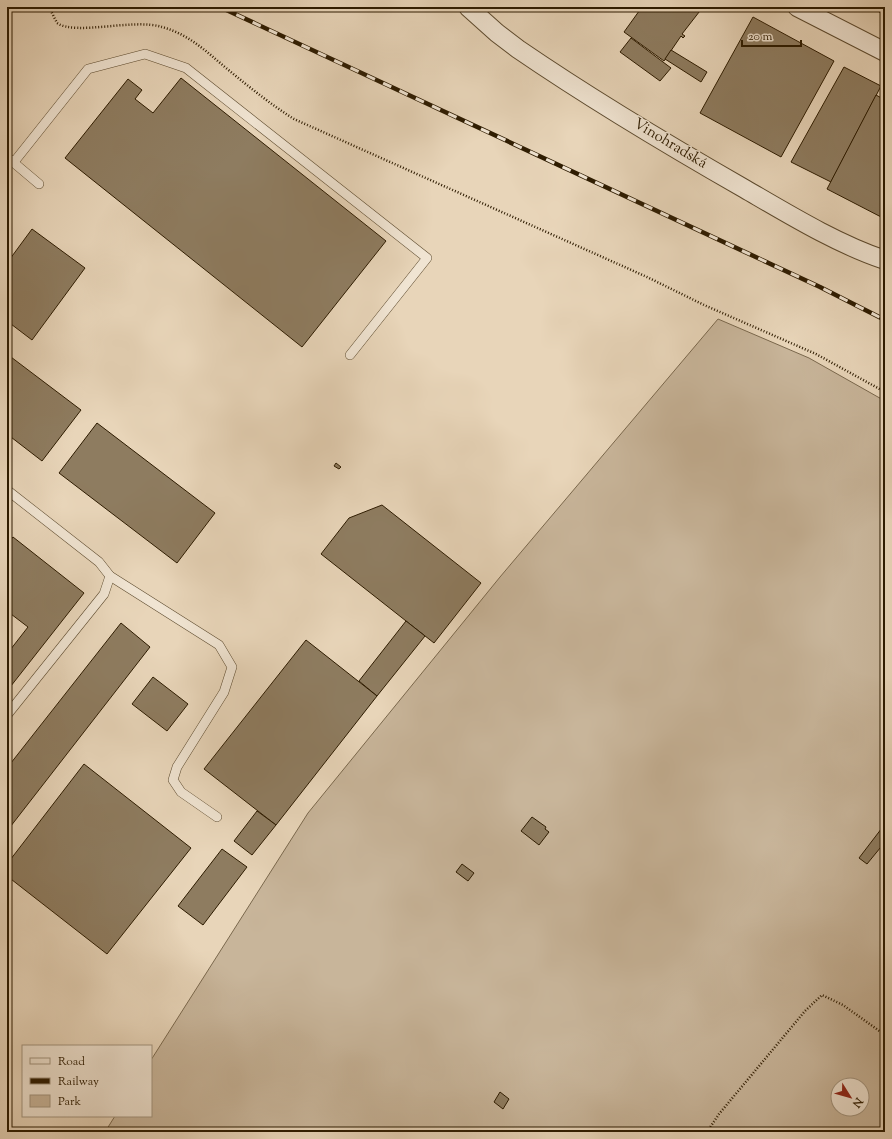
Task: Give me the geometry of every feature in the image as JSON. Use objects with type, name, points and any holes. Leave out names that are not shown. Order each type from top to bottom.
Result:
[{"type":"street","name":"Vinohradská","points":[[468,7],[497,33],[518,49],[655,136],[797,218],[885,260]]},
{"type":"street","points":[[797,7],[885,52]]},
{"type":"lane","points":[[39,184],[11,159],[88,69],[145,54],[186,68],[427,258],[350,355]]},
{"type":"lane","points":[[7,490],[99,562],[110,576],[219,645],[232,667],[224,692],[177,767],[173,780],[181,792],[217,817]]},
{"type":"lane","points":[[7,716],[104,594],[110,576]]},
{"type":"path","points":[[49,7],[57,23],[70,29],[137,24],[162,26],[178,32],[204,49],[264,98],[294,119],[640,274],[704,305],[789,341],[885,392]]},
{"type":"path","points":[[707,1132],[719,1114],[805,1011],[822,995],[843,1005],[885,1035]]},
{"type":"green space","points":[[718,319],[809,358],[885,401],[885,1132],[105,1132],[114,1117],[152,1117],[152,1058],[308,813],[500,577]]},
{"type":"building","points":[[642,7],[703,7],[682,34],[685,36],[683,38],[681,36],[664,61],[624,32]]},
{"type":"building","points":[[870,7],[885,7],[885,15]]},
{"type":"building","points":[[753,17],[834,61],[781,157],[700,113]]},
{"type":"building","points":[[631,38],[671,68],[660,81],[620,52]]},
{"type":"building","points":[[671,50],[707,72],[701,82],[665,59]]},
{"type":"building","points":[[844,67],[881,86],[831,182],[791,162]]},
{"type":"building","points":[[181,78],[386,241],[302,347],[65,158],[128,79],[142,90],[135,99],[153,113]]},
{"type":"building","points":[[876,95],[885,100],[885,219],[827,189]]},
{"type":"building","points":[[32,229],[85,268],[32,340],[7,321],[7,263]]},
{"type":"building","points":[[7,354],[81,410],[42,461],[7,434]]},
{"type":"building","points":[[97,423],[215,513],[177,563],[59,473]]},
{"type":"building","points":[[336,463],[341,467],[339,469],[334,466]]},
{"type":"building","points":[[382,505],[481,583],[434,643],[321,554],[349,518]]},
{"type":"building","points":[[13,537],[84,593],[7,691],[7,654],[28,627],[7,611],[7,544]]},
{"type":"building","points":[[406,621],[425,636],[377,696],[359,681]]},
{"type":"building","points":[[121,623],[150,647],[7,831],[7,768]]},
{"type":"building","points":[[306,640],[377,696],[276,825],[204,769]]},
{"type":"building","points":[[153,677],[188,704],[167,731],[132,704]]},
{"type":"building","points":[[84,764],[191,848],[107,954],[7,876],[7,864]]},
{"type":"building","points":[[257,811],[276,825],[252,855],[234,841]]},
{"type":"building","points":[[532,817],[546,827],[545,829],[549,832],[539,845],[521,831]]},
{"type":"building","points":[[885,824],[885,842],[867,864],[859,858]]},
{"type":"building","points":[[222,849],[247,867],[203,925],[178,906]]},
{"type":"building","points":[[462,864],[474,873],[468,881],[456,872]]},
{"type":"building","points":[[500,1092],[509,1099],[503,1109],[494,1102]]},
{"type":"railway","points":[[220,7],[820,287],[885,320]]}]
